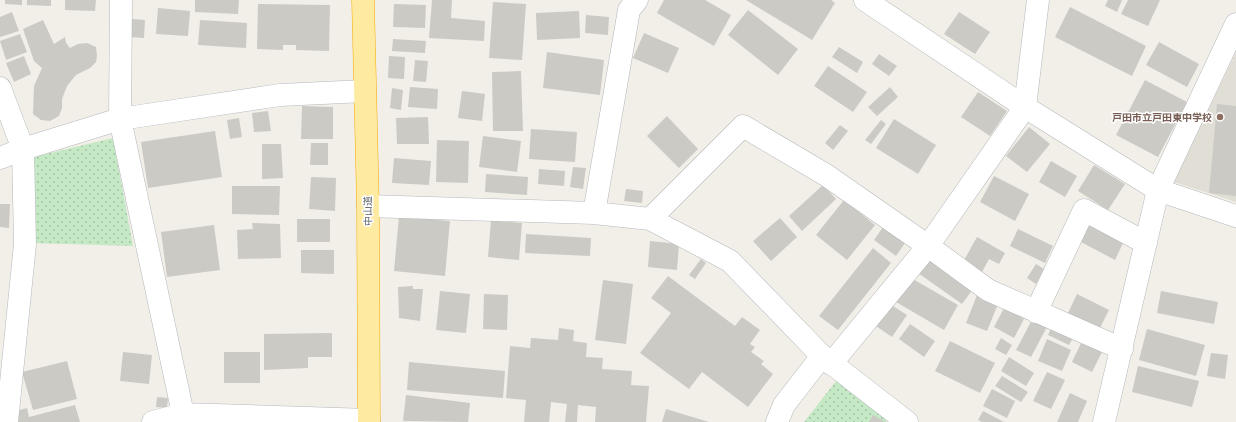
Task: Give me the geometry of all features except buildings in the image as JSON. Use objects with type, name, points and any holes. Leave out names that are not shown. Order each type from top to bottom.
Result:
[{"type":"highway","name":"中山道","points":[[363,0],[368,206],[369,421]]},
{"type":"street","points":[[121,0],[120,120],[182,418]]},
{"type":"street","points":[[594,213],[629,10],[637,0]]},
{"type":"street","points":[[865,0],[1025,107],[1158,190],[1236,216]]},
{"type":"street","points":[[777,422],[784,405],[827,360],[928,246],[1025,107],[1038,0]]},
{"type":"street","points":[[1104,422],[1158,190],[1236,24]]},
{"type":"street","points":[[0,88],[23,149],[25,244],[7,422]]},
{"type":"street","points":[[0,158],[23,149],[120,120],[280,95],[365,91]]},
{"type":"street","points":[[650,219],[743,126],[826,175],[988,290],[1122,349]]},
{"type":"street","points":[[368,206],[594,213],[650,219],[730,260],[827,360],[907,422]]},
{"type":"street","points":[[1036,312],[1084,210],[1146,243]]},
{"type":"street","points":[[153,422],[182,418],[369,421]]},
{"type":"shaded area","name":"戸田市立戸田東中学校","points":[[1236,52],[1236,202],[1174,182]]},
{"type":"green space","points":[[113,138],[133,246],[31,243],[34,157]]},
{"type":"green space","points":[[837,380],[888,420],[885,422],[804,422]]},
{"type":"place","name":"戸田市立戸田東中学校","points":[[1220,117]]}]
